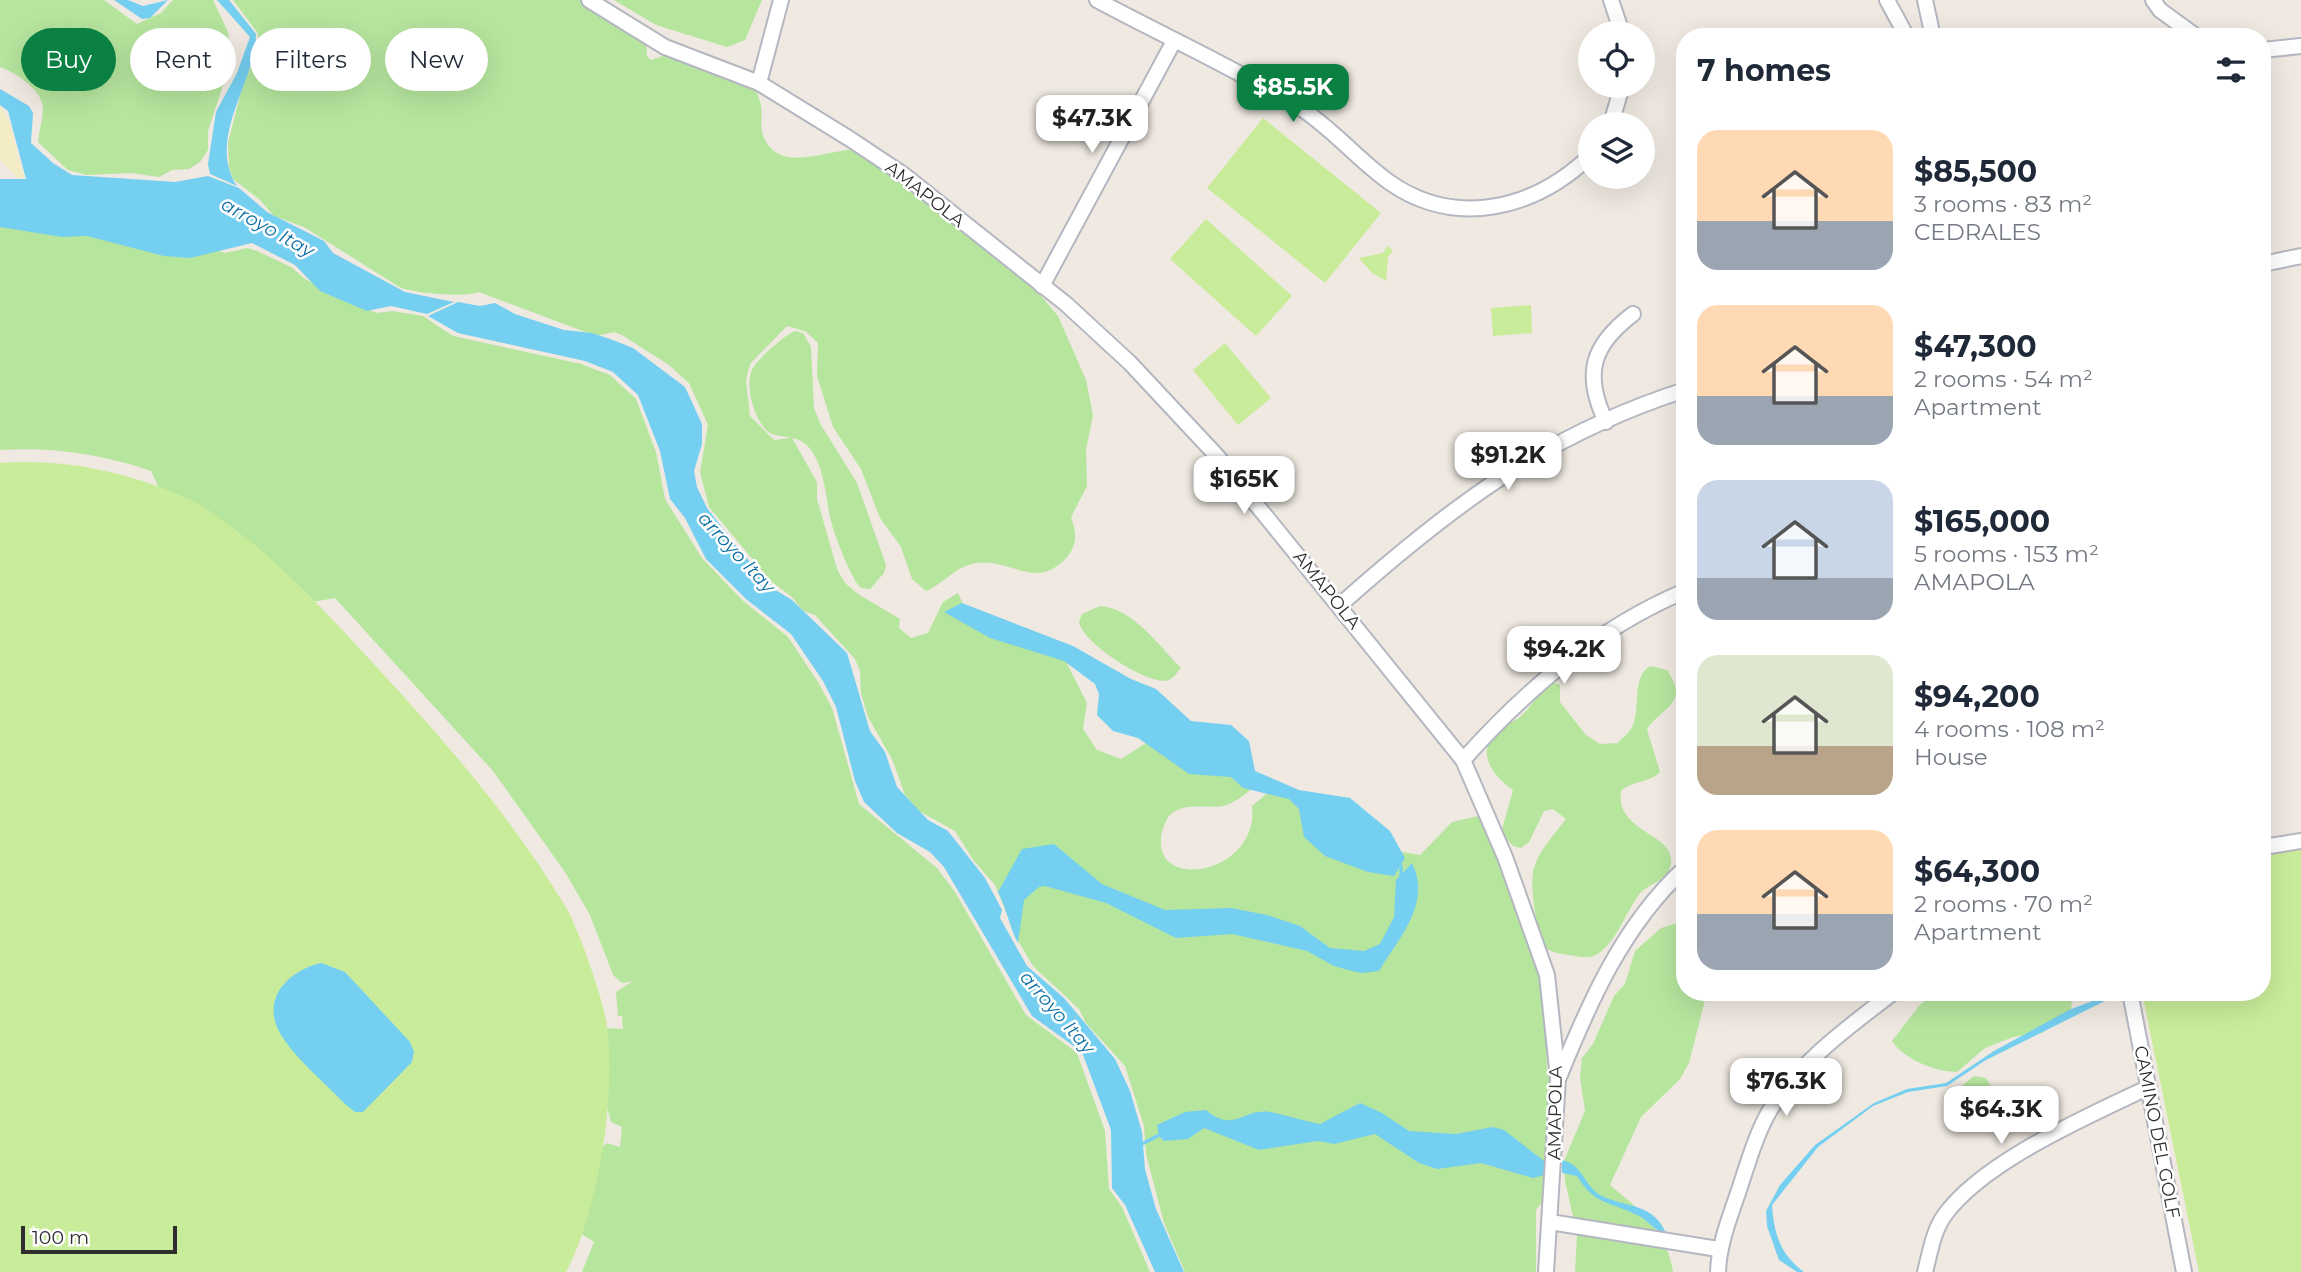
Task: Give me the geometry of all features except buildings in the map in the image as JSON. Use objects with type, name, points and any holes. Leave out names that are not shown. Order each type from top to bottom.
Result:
[{"type":"street","name":"AMAPOLA","points":[[589,0],[665,47],[759,83],[904,175],[1099,333],[1217,456],[1463,760],[1505,857],[1547,975],[1558,1078],[1546,1272]]},
{"type":"street","points":[[759,83],[781,0]]},
{"type":"street","points":[[1097,0],[1174,41],[1210,56],[1299,107],[1387,181],[1415,196],[1441,205],[1491,209],[1518,203],[1571,175],[1578,168]]},
{"type":"street","points":[[1611,0],[1618,21]]},
{"type":"street","points":[[1887,0],[1902,28]]},
{"type":"street","points":[[1925,0],[1931,28]]},
{"type":"street","points":[[2152,0],[2160,10],[2185,28]]},
{"type":"street","points":[[1042,286],[1174,41]]},
{"type":"street","points":[[2271,49],[2301,46]]},
{"type":"street","points":[[2271,262],[2301,256]]},
{"type":"street","points":[[1606,422],[1596,399],[1595,360],[1600,345],[1610,331],[1633,314]]},
{"type":"street","points":[[1340,605],[1406,547],[1499,476],[1546,449],[1676,394]]},
{"type":"street","points":[[1463,760],[1520,700],[1567,660],[1600,635],[1676,595]]},
{"type":"street","points":[[2271,846],[2301,841]]},
{"type":"street","points":[[1558,1078],[1614,958],[1654,900],[1676,877]]},
{"type":"street","points":[[1718,1272],[1718,1249],[1756,1141],[1771,1110],[1791,1083],[1834,1040],[1884,1001]]},
{"type":"street","name":"CAMINO DEL GOLF","points":[[2132,1001],[2184,1272]]},
{"type":"street","points":[[1925,1272],[1935,1232],[1944,1216],[1987,1176],[2067,1127],[2149,1087]]},
{"type":"street","points":[[1550,1222],[1718,1249]]},
{"type":"green space","points":[[0,0],[104,0],[137,24],[161,13],[173,0],[213,0],[226,28],[130,28],[130,91],[221,91],[208,131],[208,150],[200,162],[189,169],[172,170],[159,177],[131,173],[87,175],[68,170],[38,142],[43,112],[36,91],[116,91],[116,28],[21,28],[21,78],[0,67]]},
{"type":"green space","points":[[233,0],[587,0],[646,40],[647,56],[651,60],[666,55],[751,79],[761,105],[764,138],[771,148],[780,154],[802,158],[851,150],[875,156],[1036,290],[1058,316],[1086,380],[1093,415],[1086,450],[1087,486],[1071,517],[1075,533],[1074,543],[1067,557],[1044,572],[1021,571],[998,564],[972,564],[926,591],[912,579],[901,547],[880,518],[861,469],[833,427],[817,376],[818,343],[805,331],[787,326],[750,364],[746,380],[750,416],[774,440],[791,438],[775,435],[764,428],[753,405],[750,379],[754,367],[777,343],[795,331],[803,333],[811,347],[814,408],[821,425],[857,483],[886,565],[884,573],[870,589],[861,588],[856,582],[834,533],[821,470],[810,449],[792,438],[817,482],[817,499],[837,569],[845,583],[900,619],[899,628],[911,638],[928,633],[943,602],[958,593],[967,612],[1063,656],[1087,703],[1083,729],[1097,750],[1121,759],[1149,741],[1251,780],[1251,789],[1230,803],[1217,807],[1183,808],[1169,816],[1161,838],[1164,855],[1174,865],[1190,869],[1208,867],[1225,860],[1240,847],[1250,829],[1252,806],[1271,790],[1403,852],[1420,855],[1452,822],[1483,815],[1522,908],[1544,990],[1547,1068],[1553,1088],[1547,1196],[1536,1210],[1536,1272],[1185,1272],[1164,1223],[1146,1154],[1144,1126],[1125,1066],[1086,1023],[1079,1009],[1033,966],[1017,939],[995,885],[974,861],[955,831],[919,811],[905,795],[892,759],[868,717],[861,693],[860,671],[855,659],[815,615],[803,611],[792,597],[771,581],[709,507],[700,472],[708,425],[689,383],[669,365],[622,335],[614,332],[596,336],[479,292],[462,295],[440,294],[401,288],[304,227],[274,216],[259,199],[233,179],[229,167],[228,143],[242,88],[250,69],[250,91],[371,91],[371,28],[254,28]]},
{"type":"green space","points":[[614,0],[762,0],[745,40],[727,47],[656,25]]},
{"type":"green space","points":[[1263,118],[1381,213],[1325,283],[1207,188]]},
{"type":"green space","points":[[0,203],[190,229],[217,250],[225,253],[247,248],[257,251],[291,267],[305,279],[377,313],[392,311],[423,316],[453,336],[581,364],[610,375],[636,399],[656,452],[665,499],[702,558],[742,600],[788,637],[818,682],[832,708],[859,804],[937,868],[955,892],[1026,1015],[1077,1053],[1105,1131],[1109,1189],[1122,1207],[1150,1272],[582,1272],[594,1242],[563,1222],[584,1163],[607,1143],[620,1147],[622,1127],[611,1122],[602,1086],[605,1028],[623,1029],[622,1016],[618,1016],[616,992],[633,981],[622,983],[613,975],[590,915],[565,872],[493,771],[335,598],[306,603],[179,532],[151,471],[77,453],[0,450]]},
{"type":"green space","points":[[1206,219],[1292,296],[1256,336],[1170,259]]},
{"type":"green space","points":[[1387,246],[1393,251],[1388,257],[1386,281],[1372,273],[1359,258],[1383,253]]},
{"type":"green space","points":[[1531,305],[1532,333],[1493,336],[1491,308]]},
{"type":"green space","points":[[1225,343],[1271,398],[1238,425],[1193,370]]},
{"type":"green space","points":[[0,463],[75,465],[123,475],[170,491],[210,511],[274,562],[347,635],[436,733],[518,835],[572,919],[604,1011],[608,1039],[608,1107],[597,1181],[578,1246],[566,1272],[0,1272]]},
{"type":"green space","points":[[1100,606],[1123,613],[1145,630],[1181,668],[1176,675],[1164,681],[1154,679],[1128,668],[1102,650],[1083,631],[1079,622],[1082,614]]},
{"type":"green space","points":[[1650,666],[1667,670],[1676,690],[1675,698],[1647,729],[1660,772],[1621,791],[1622,805],[1627,816],[1664,845],[1670,854],[1669,870],[1642,892],[1616,934],[1599,953],[1584,957],[1554,952],[1545,946],[1536,919],[1533,875],[1540,855],[1566,819],[1553,809],[1544,811],[1529,842],[1521,848],[1513,846],[1501,833],[1513,790],[1498,777],[1488,762],[1488,745],[1500,728],[1519,718],[1553,682],[1560,685],[1560,702],[1586,735],[1600,744],[1618,743],[1633,725],[1640,678]]},
{"type":"green space","points":[[2301,846],[2301,1272],[2199,1272],[2144,1001],[2271,1001],[2271,854]]},
{"type":"green space","points":[[1676,924],[1676,1001],[1705,1001],[1689,1063],[1680,1079],[1641,1117],[1610,1185],[1651,1223],[1665,1244],[1673,1272],[1575,1272],[1577,1234],[1565,1181],[1564,1161],[1585,1111],[1580,1077],[1582,1058],[1593,1044],[1614,996],[1625,984],[1635,951],[1661,928]]},
{"type":"green space","points":[[1924,1001],[2072,1002],[2071,1010],[2042,1033],[2013,1037],[1985,1048],[1957,1072],[1939,1069],[1912,1059],[1892,1041]]},
{"type":"green space","points":[[1974,1076],[1986,1078],[1997,1098],[1987,1110],[1976,1111],[1962,1102],[1964,1084]]},
{"type":"sand","points":[[0,107],[8,118],[24,178],[18,178],[0,160]]},
{"type":"water","points":[[114,0],[128,0],[143,6],[168,0],[150,18],[142,19]]},
{"type":"water","points":[[217,0],[229,0],[251,28],[250,37]]},
{"type":"water","points":[[250,37],[250,68],[229,129],[227,148],[229,167],[237,186],[210,174],[208,164],[216,112],[227,91],[236,91],[237,73]]},
{"type":"water","name":"arroyo Itay","points":[[0,89],[29,106],[33,113],[31,143],[53,163],[72,175],[175,182],[208,176],[239,188],[267,212],[324,241],[333,253],[405,292],[454,302],[427,314],[391,306],[367,311],[320,291],[295,265],[252,243],[190,258],[164,256],[87,236],[62,237],[0,227],[0,179],[26,179],[8,111],[0,105]]},
{"type":"water","name":"arroyo Itay","points":[[458,302],[480,306],[495,303],[515,314],[564,330],[592,333],[613,340],[633,348],[685,387],[702,424],[702,444],[694,471],[697,487],[707,508],[774,589],[792,600],[847,653],[870,731],[885,752],[897,787],[928,820],[948,831],[985,878],[1002,910],[1000,918],[1027,966],[1064,998],[1115,1059],[1130,1091],[1142,1132],[1145,1169],[1156,1209],[1184,1272],[1155,1272],[1125,1205],[1112,1188],[1111,1130],[1082,1052],[1032,1016],[944,867],[930,852],[897,833],[864,802],[855,781],[836,707],[823,681],[791,634],[746,599],[706,559],[685,518],[670,499],[660,451],[638,395],[613,372],[585,361],[458,333],[428,316]]},
{"type":"water","points":[[962,603],[1073,646],[1131,679],[1156,689],[1191,721],[1231,725],[1249,741],[1255,771],[1299,790],[1350,798],[1390,831],[1405,858],[1394,876],[1368,872],[1325,856],[1304,837],[1299,809],[1289,799],[1243,788],[1231,777],[1189,774],[1138,738],[1113,731],[1097,715],[1099,694],[1095,684],[1064,661],[990,638],[944,612]]},
{"type":"water","points":[[1054,844],[1102,884],[1165,910],[1231,908],[1267,915],[1300,926],[1330,948],[1364,951],[1380,944],[1394,917],[1396,880],[1412,863],[1417,878],[1416,906],[1404,933],[1379,971],[1362,973],[1334,966],[1307,951],[1232,934],[1176,938],[1106,903],[1045,886],[1039,887],[1024,900],[1018,943],[998,892],[1022,849]]},
{"type":"water","points":[[321,963],[345,972],[410,1042],[414,1052],[412,1062],[363,1112],[355,1112],[311,1071],[287,1044],[275,1022],[275,999],[280,989],[297,973]]},
{"type":"water","points":[[2092,1001],[2105,1001],[1986,1060],[1947,1086],[1908,1092],[1873,1106],[1818,1147],[1772,1205],[1774,1225],[1780,1243],[1789,1258],[1804,1272],[1797,1272],[1779,1260],[1767,1226],[1766,1211],[1780,1185],[1815,1145],[1874,1103],[1907,1089],[1946,1083],[1994,1051],[2069,1010]]},
{"type":"water","points":[[1360,1103],[1382,1113],[1409,1131],[1456,1134],[1493,1127],[1504,1130],[1544,1161],[1544,1175],[1533,1178],[1481,1163],[1437,1169],[1419,1163],[1375,1134],[1334,1144],[1318,1141],[1259,1150],[1204,1128],[1188,1139],[1164,1141],[1159,1136],[1157,1125],[1185,1112],[1206,1110],[1224,1120],[1270,1112],[1320,1124]]},
{"type":"water","points":[[1562,1160],[1575,1166],[1591,1187],[1602,1196],[1647,1211],[1661,1223],[1666,1233],[1639,1216],[1598,1198],[1577,1176],[1562,1173]]},
{"type":"waterway","points":[[1401,866],[1401,878]]},
{"type":"waterway","points":[[1140,1145],[1161,1134]]}]
